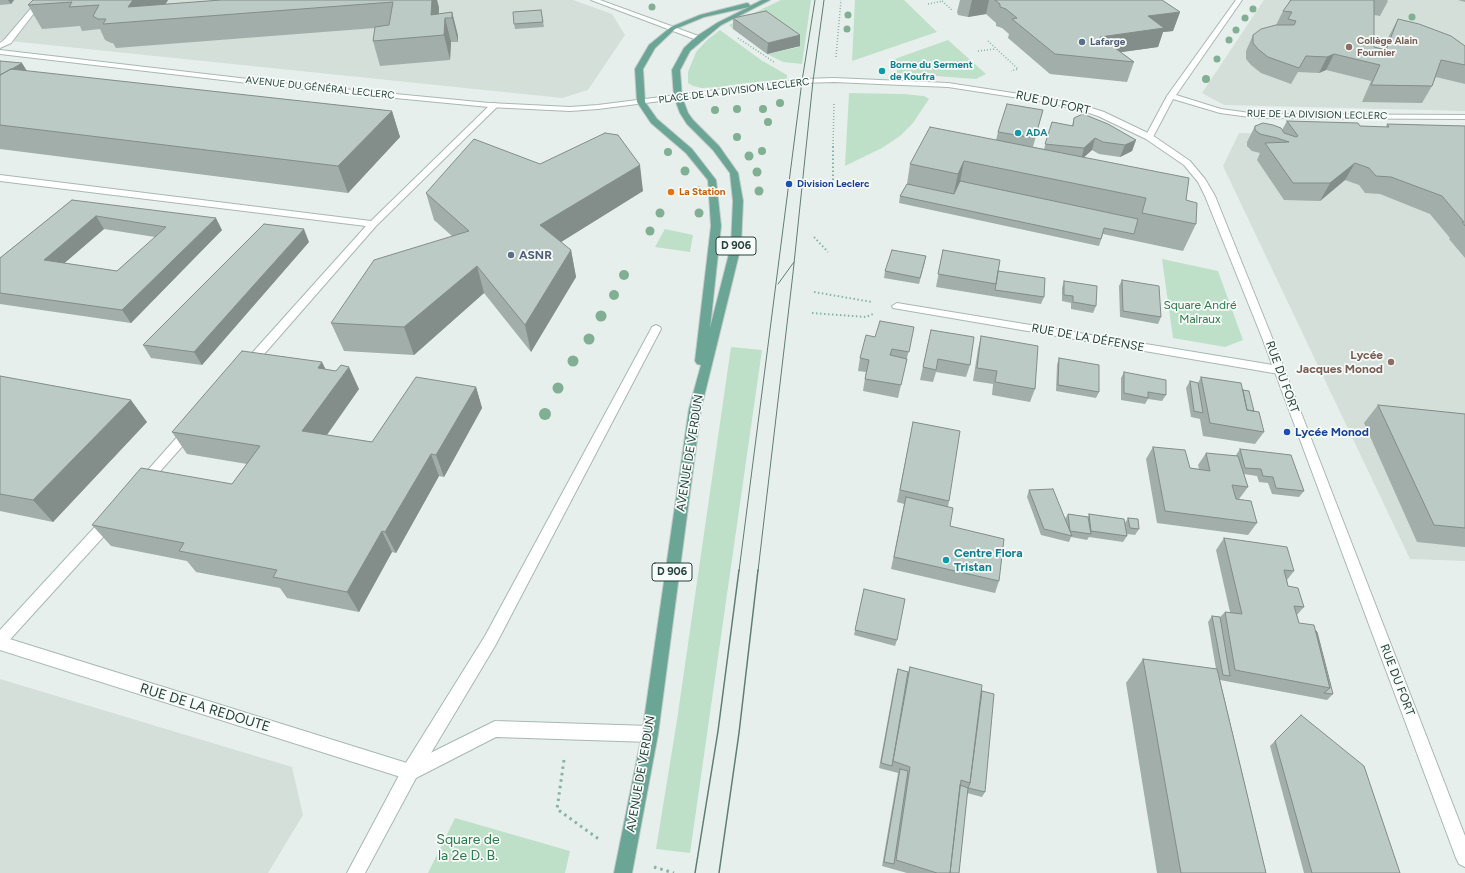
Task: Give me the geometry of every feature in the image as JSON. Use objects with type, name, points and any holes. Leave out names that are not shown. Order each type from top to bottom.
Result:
[{"type":"main road","name":"D 906","points":[[695,409],[716,226],[712,180],[689,151],[654,121],[641,102],[639,69],[652,47],[673,28],[702,16],[766,0]]},
{"type":"main road","name":"D 906","points":[[700,38],[719,24],[766,0]]},
{"type":"main road","name":"AVENUE DE VERDUN","points":[[624,866],[650,734],[695,409],[736,246],[738,201],[734,173],[716,148],[690,122],[684,113],[678,96],[676,70],[688,50],[700,38]]},
{"type":"street","points":[[0,46],[8,41],[41,0]]},
{"type":"street","points":[[595,0],[700,38]]},
{"type":"street","points":[[1149,136],[1171,96],[1239,0]]},
{"type":"street","name":"AVENUE DU GÉNÉRAL LECLERC","points":[[0,52],[291,86],[495,105],[570,109],[641,102]]},
{"type":"street","name":"PLACE DE LA DIVISION LECLERC","points":[[641,102],[776,84],[834,80],[948,85]]},
{"type":"street","name":"RUE DU FORT","points":[[948,85],[1039,98],[1079,107],[1101,114],[1149,136],[1187,163],[1202,181],[1210,196],[1279,370],[1465,858]]},
{"type":"street","name":"RUE DE LA DIVISION LECLERC","points":[[1171,96],[1220,111],[1257,116],[1465,118]]},
{"type":"street","points":[[241,373],[373,224],[495,105]]},
{"type":"street","points":[[0,178],[373,224]]},
{"type":"street","name":"RUE DE LA DÉFENSE","points":[[897,306],[1279,370]]},
{"type":"street","points":[[356,873],[410,772],[490,641],[656,329]]},
{"type":"street","points":[[134,492],[198,421]]},
{"type":"street","points":[[0,642],[118,510]]},
{"type":"street","name":"RUE DE LA REDOUTE","points":[[0,642],[410,772]]},
{"type":"street","points":[[410,772],[494,729],[650,734]]},
{"type":"path","points":[[833,180],[834,80],[841,0]]},
{"type":"path","points":[[928,4],[942,1],[952,10]]},
{"type":"path","points":[[737,37],[774,62]]},
{"type":"path","points":[[988,41],[1018,70],[1009,71]]},
{"type":"path","points":[[978,51],[995,48]]},
{"type":"path","points":[[814,237],[828,252]]},
{"type":"path","points":[[814,292],[897,306]]},
{"type":"path","points":[[812,313],[866,317],[897,306]]},
{"type":"path","points":[[568,731],[557,808],[624,866],[674,873]]},
{"type":"shaded area","points":[[0,0],[573,0],[612,14],[625,35],[588,90],[562,98],[0,40]]},
{"type":"shaded area","name":"Collège Alain Fournier","points":[[1264,0],[1465,0],[1465,111],[1224,105],[1202,93]]},
{"type":"shaded area","name":"Lycée Jacques Monod","points":[[1239,133],[1465,138],[1465,561],[1410,559],[1223,166]]},
{"type":"shaded area","points":[[0,679],[292,767],[303,815],[268,873],[0,873]]},
{"type":"green space","points":[[781,0],[811,0],[802,64],[783,62],[767,54],[799,47],[766,21],[733,29],[729,25]]},
{"type":"green space","points":[[855,0],[904,0],[937,32],[852,61]]},
{"type":"green space","points":[[720,30],[761,60],[787,75],[787,79],[702,88],[688,83],[688,72],[696,52],[707,40]]},
{"type":"green space","points":[[948,40],[986,74],[976,79],[896,73],[899,66],[889,61]]},
{"type":"green space","points":[[849,93],[903,94],[924,96],[929,99],[913,123],[900,136],[882,148],[845,166]]},
{"type":"green space","points":[[665,229],[693,235],[690,252],[655,247]]},
{"type":"green space","name":"Square André Malraux","points":[[1162,259],[1218,271],[1243,340],[1225,347],[1173,338]]},
{"type":"green space","points":[[731,347],[762,350],[690,853],[656,849],[677,720]]},
{"type":"green space","name":"Square de la 2e D. B.","points":[[455,818],[570,851],[565,873],[428,873]]},
{"type":"building","points":[[33,0],[133,0],[128,7],[221,0],[432,0],[431,15],[452,12],[452,18],[445,18],[444,35],[373,41],[375,27],[389,25],[393,2],[103,24],[106,19],[98,19],[93,16],[99,5],[69,7],[72,2],[28,5]]},
{"type":"building","name":"Lafarge","points":[[995,0],[1162,0],[1180,12],[1148,16],[1164,28],[1100,37],[1134,62],[1055,54],[1012,19],[1017,18],[1006,9],[1000,7],[1000,4]]},
{"type":"building","points":[[1291,0],[1374,0],[1374,47],[1386,50],[1398,19],[1419,24],[1451,36],[1465,46],[1465,65],[1441,60],[1432,86],[1371,85],[1380,65],[1334,54],[1327,57],[1306,56],[1299,68],[1268,57],[1253,43],[1253,35],[1261,29],[1276,25],[1294,25],[1296,21],[1288,19],[1292,12],[1283,11]]},
{"type":"building","points":[[541,10],[543,22],[514,24],[513,12]]},
{"type":"building","points":[[766,11],[800,35],[768,43],[733,18]]},
{"type":"building","points":[[0,61],[22,63],[0,75]]},
{"type":"building","points":[[11,69],[392,111],[338,166],[0,125],[0,75]]},
{"type":"building","points":[[1007,104],[1043,110],[1035,138],[998,132]]},
{"type":"building","points":[[1083,114],[1108,124],[1136,140],[1125,145],[1103,142],[1095,138],[1084,148],[1045,144],[1052,122],[1073,126],[1074,118]]},
{"type":"building","points":[[1287,121],[1358,123],[1360,126],[1389,127],[1387,124],[1465,126],[1465,226],[1462,222],[1464,222],[1442,196],[1391,177],[1376,176],[1369,168],[1355,163],[1330,183],[1293,183],[1265,143],[1289,142],[1260,134],[1255,130],[1255,126],[1263,123],[1281,128],[1284,133],[1296,137],[1298,136]]},
{"type":"building","points":[[930,127],[1189,178],[1186,200],[1197,203],[1196,224],[1142,213],[1146,198],[964,161],[958,174],[910,164]]},
{"type":"building","name":"ASNR","points":[[605,133],[618,135],[640,165],[540,225],[571,250],[525,325],[477,266],[404,327],[331,323],[374,260],[469,231],[426,193],[474,139],[540,164]]},
{"type":"building","points":[[960,181],[1138,219],[1134,234],[1104,228],[1101,239],[900,196],[907,184],[954,194]]},
{"type":"building","points":[[72,200],[216,218],[122,310],[0,293],[0,258]],"holes":[[[96,216],[166,227],[117,271],[44,260]]]},
{"type":"building","points":[[264,224],[304,229],[194,352],[143,345]]},
{"type":"building","points":[[892,250],[926,256],[920,278],[885,271]]},
{"type":"building","points":[[943,250],[1000,260],[996,284],[938,274]]},
{"type":"building","points":[[998,271],[1045,278],[1044,297],[995,290]]},
{"type":"building","points":[[1122,280],[1159,286],[1161,317],[1123,311]]},
{"type":"building","points":[[1064,281],[1097,286],[1096,306],[1073,302],[1073,296],[1064,295]]},
{"type":"building","points":[[880,321],[914,327],[909,352],[892,349],[890,355],[907,359],[901,385],[865,379],[869,360],[860,358],[866,335],[875,337]]},
{"type":"building","points":[[931,330],[974,337],[970,365],[938,359],[936,370],[923,367]]},
{"type":"building","points":[[981,336],[1038,346],[1035,389],[995,382],[997,371],[977,368]]},
{"type":"building","points":[[242,351],[322,362],[318,368],[336,371],[341,365],[349,367],[302,431],[372,442],[416,377],[476,387],[436,455],[431,454],[385,532],[382,531],[347,592],[273,577],[277,570],[179,551],[184,543],[92,525],[141,468],[232,484],[260,446],[172,432]]},
{"type":"building","points":[[1059,358],[1099,365],[1099,392],[1058,385]]},
{"type":"building","points":[[1124,372],[1166,380],[1166,395],[1148,392],[1148,398],[1124,393]]},
{"type":"building","points":[[0,376],[131,400],[33,500],[0,494]]},
{"type":"building","points":[[1201,377],[1241,383],[1247,410],[1259,412],[1264,432],[1210,423]]},
{"type":"building","points":[[1190,381],[1198,383],[1203,413],[1194,411]]},
{"type":"building","points":[[1243,390],[1249,391],[1254,411],[1247,410]]},
{"type":"building","points":[[1378,405],[1465,414],[1465,528],[1434,525]]},
{"type":"building","points":[[913,422],[960,431],[949,501],[900,490]]},
{"type":"building","points":[[1153,447],[1185,450],[1190,468],[1210,471],[1206,453],[1238,456],[1248,487],[1232,485],[1236,499],[1251,501],[1257,523],[1165,511]]},
{"type":"building","points":[[1240,449],[1291,455],[1304,491],[1276,488],[1273,477],[1263,476],[1261,469],[1245,468]]},
{"type":"building","points":[[1053,489],[1072,536],[1044,529],[1029,490]]},
{"type":"building","name":"Centre Flora Tristan","points":[[906,497],[953,508],[950,526],[1004,539],[999,581],[894,557]]},
{"type":"building","points":[[1068,514],[1088,517],[1091,534],[1070,531]]},
{"type":"building","points":[[1089,514],[1124,519],[1127,536],[1091,531]]},
{"type":"building","points":[[1128,518],[1138,519],[1139,529],[1130,528]]},
{"type":"building","points":[[1224,538],[1287,547],[1294,571],[1284,570],[1288,586],[1298,588],[1304,607],[1294,606],[1299,623],[1314,625],[1330,688],[1235,670],[1225,612],[1242,614]]},
{"type":"building","points":[[864,589],[905,599],[897,640],[855,630]]},
{"type":"building","points":[[1212,616],[1220,617],[1230,676],[1223,675]]},
{"type":"building","points":[[1316,631],[1333,694],[1324,693],[1330,688]]},
{"type":"building","points":[[1143,659],[1217,669],[1266,873],[1181,873]]},
{"type":"building","points":[[910,667],[982,685],[970,783],[961,780],[950,873],[937,873],[896,860],[910,767],[893,761]]},
{"type":"building","points":[[898,669],[908,672],[892,766],[881,763]]},
{"type":"building","points":[[982,691],[994,694],[985,792],[968,788],[970,783]]},
{"type":"building","points":[[1301,715],[1364,766],[1400,873],[1312,873],[1275,741]]},
{"type":"building","points":[[900,769],[908,771],[894,864],[884,862]]},
{"type":"building","points":[[960,785],[968,788],[959,873],[950,873]]},
{"type":"tram line","points":[[739,571],[802,81],[815,0]]},
{"type":"tram line","points":[[758,571],[793,273],[813,81],[824,0]]},
{"type":"tram line","points":[[778,284],[794,262]]},
{"type":"tram line","points":[[695,873],[718,731],[739,570]]},
{"type":"tram line","points":[[719,873],[739,733],[758,570]]},
{"type":"place","name":"Lafarge","points":[[1082,42]]},
{"type":"place","name":"Collège Alain Fournier","points":[[1349,47]]},
{"type":"place","name":"Borne du Serment de Koufra","points":[[882,71]]},
{"type":"place","name":"ADA","points":[[1018,133]]},
{"type":"place","name":"Division Leclerc","points":[[789,184]]},
{"type":"place","name":"La Station","points":[[671,192]]},
{"type":"place","name":"ASNR","points":[[511,255]]},
{"type":"place","name":"Lycée Jacques Monod","points":[[1391,362]]},
{"type":"place","name":"Lycée Monod","points":[[1287,432]]},
{"type":"place","name":"Centre Flora Tristan","points":[[946,560]]}]
